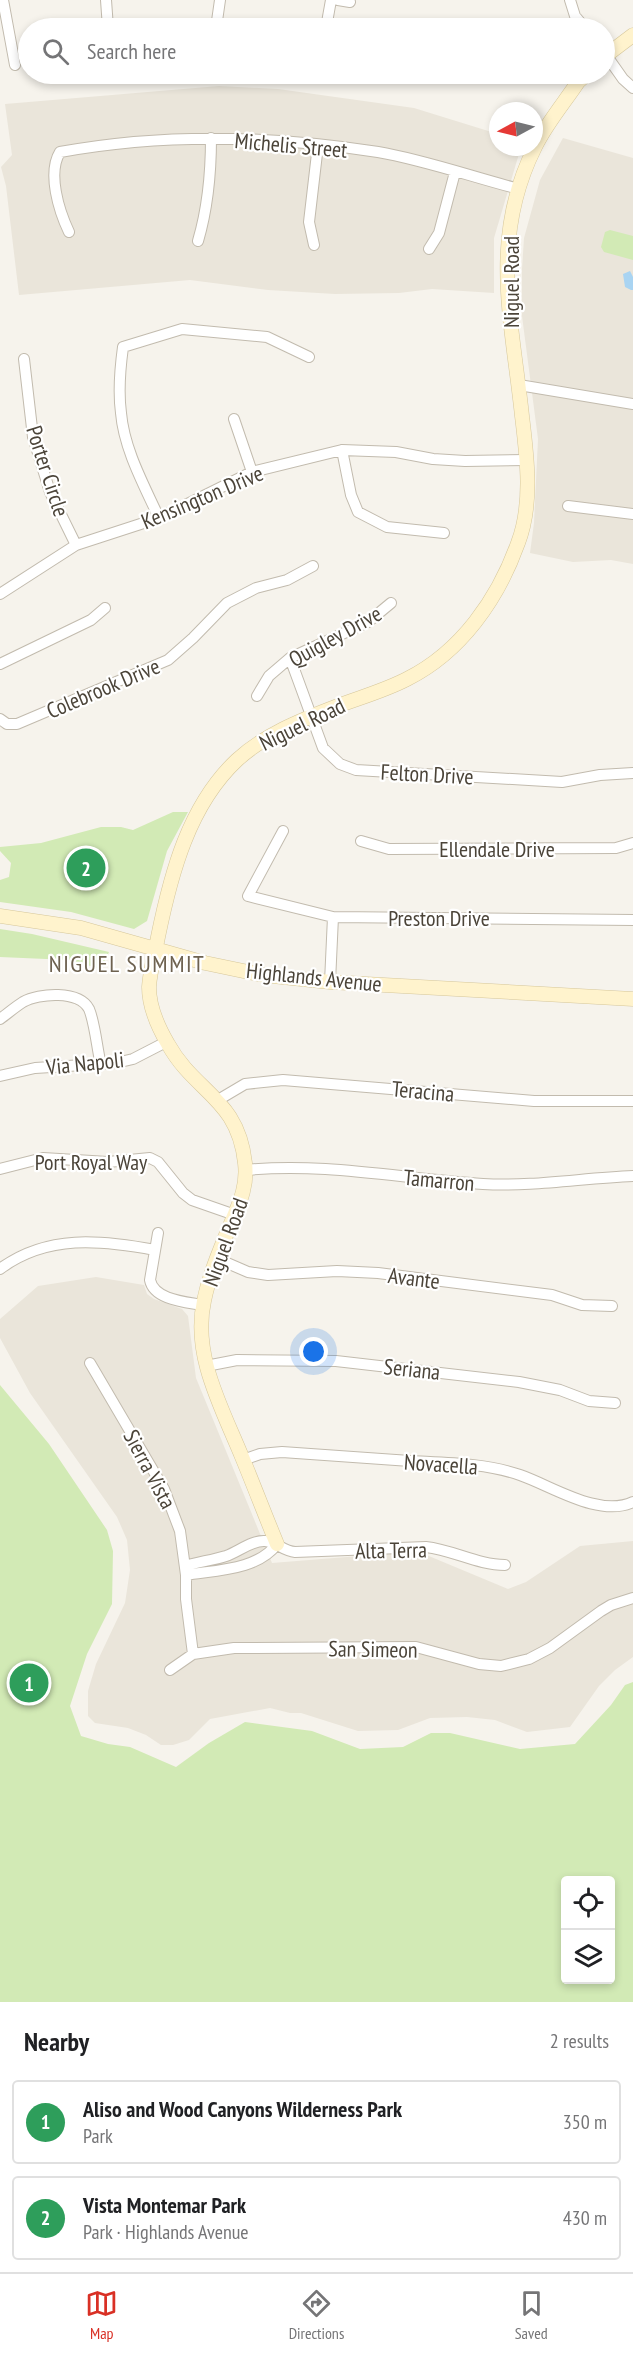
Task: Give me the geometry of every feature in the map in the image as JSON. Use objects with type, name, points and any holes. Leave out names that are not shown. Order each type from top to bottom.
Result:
[{"type":"main road","points":[[615,47],[633,35]]},
{"type":"main road","name":"Niguel Road","points":[[277,1544],[206,1366],[202,1333],[202,1305],[211,1275],[244,1192],[246,1170],[238,1131],[218,1100],[191,1075],[166,1041],[151,1002],[149,986],[167,890],[196,813],[221,776],[240,757],[262,740],[310,716],[406,680],[435,662],[480,619],[495,594],[520,540],[526,501],[527,460],[519,385],[510,334],[506,276],[509,234],[519,189],[540,138],[577,84]]},
{"type":"main road","name":"Highlands Avenue","points":[[0,916],[81,928],[206,963],[263,975],[330,982],[633,999]]},
{"type":"street","points":[[3,0],[15,65]]},
{"type":"street","points":[[105,0],[107,18]]},
{"type":"street","points":[[217,18],[220,0]]},
{"type":"street","points":[[328,18],[331,0]]},
{"type":"street","points":[[570,0],[577,18]]},
{"type":"street","points":[[615,68],[633,88]]},
{"type":"street","points":[[198,241],[205,217],[211,174],[211,138]]},
{"type":"street","name":"Michelis Street","points":[[69,232],[60,212],[54,163],[60,152],[211,138],[318,145],[378,152],[417,160],[519,189]]},
{"type":"street","points":[[314,245],[309,222],[318,145]]},
{"type":"street","points":[[429,249],[439,233],[455,172]]},
{"type":"street","points":[[159,518],[124,430],[120,412],[123,347],[182,329],[267,337],[309,357]]},
{"type":"street","name":"Porter Circle","points":[[24,359],[33,437],[50,492],[76,545]]},
{"type":"street","points":[[519,385],[633,404]]},
{"type":"street","points":[[234,419],[252,472]]},
{"type":"street","points":[[342,450],[351,495],[358,512],[387,527],[444,533]]},
{"type":"street","name":"Kensington Drive","points":[[0,594],[76,545],[159,518],[252,472],[342,450],[396,452],[433,459],[465,461],[527,460]]},
{"type":"street","points":[[568,506],[633,514]]},
{"type":"street","name":"Colebrook Drive","points":[[3,722],[17,724],[168,660],[227,603],[256,588],[287,580],[313,566]]},
{"type":"street","name":"Quigley Drive","points":[[257,696],[270,676],[290,658],[368,622],[391,603]]},
{"type":"street","points":[[0,664],[91,620],[105,609]]},
{"type":"street","name":"Felton Drive","points":[[290,658],[323,748],[340,764],[356,770],[562,782],[600,775],[633,773]]},
{"type":"street","name":"Preston Drive","points":[[283,831],[248,896],[333,918],[633,920]]},
{"type":"street","name":"Ellendale Drive","points":[[361,841],[389,849],[616,848],[633,843]]},
{"type":"street","points":[[330,982],[333,918]]},
{"type":"street","points":[[0,1019],[24,1002],[39,996],[58,995],[77,999],[89,1009],[101,1065]]},
{"type":"street","name":"Via Napoli","points":[[0,1076],[35,1068],[101,1065],[133,1059],[166,1041]]},
{"type":"street","name":"Teracina","points":[[218,1100],[245,1084],[283,1080],[534,1101],[633,1101]]},
{"type":"street","name":"Port Royal Way","points":[[0,1169],[44,1158],[108,1161],[150,1158],[158,1162],[183,1193],[192,1200],[235,1215]]},
{"type":"street","name":"Tamarron","points":[[246,1170],[279,1167],[314,1168],[484,1184],[633,1176]]},
{"type":"street","points":[[158,1233],[150,1280],[152,1287],[177,1300],[202,1305]]},
{"type":"street","points":[[0,1269],[20,1257],[56,1244],[108,1242],[154,1250]]},
{"type":"street","name":"Avante","points":[[218,1259],[248,1272],[268,1275],[337,1271],[378,1273],[552,1295],[582,1305],[612,1306]]},
{"type":"street","name":"Seriana","points":[[206,1366],[237,1360],[336,1361],[519,1382],[561,1390],[589,1401],[615,1403]]},
{"type":"street","name":"Sierra Vista","points":[[90,1363],[164,1489],[180,1532],[186,1570],[186,1599],[193,1654]]},
{"type":"street","name":"Novacella","points":[[243,1460],[260,1454],[282,1452],[458,1464],[495,1468],[520,1475],[587,1503],[601,1506],[627,1505],[633,1502]]},
{"type":"street","name":"Alta Terra","points":[[186,1570],[264,1540],[277,1544],[282,1549],[295,1552],[426,1547],[505,1565]]},
{"type":"street","points":[[186,1570],[248,1563],[269,1555],[277,1544]]},
{"type":"street","name":"San Simeon","points":[[170,1670],[193,1654],[234,1648],[416,1647],[479,1664],[501,1666],[517,1663],[550,1648],[601,1611],[633,1598]]},
{"type":"shaded area","points":[[219,86],[278,89],[414,108],[489,131],[489,156],[518,156],[494,238],[494,293],[432,289],[399,293],[335,294],[268,290],[190,280],[19,295],[6,186],[1,167],[12,155],[5,104]]},
{"type":"shaded area","points":[[563,138],[633,158],[633,564],[611,560],[573,562],[530,553],[534,523],[538,439],[522,316],[524,238],[540,180]]},
{"type":"shaded area","points":[[96,1277],[144,1285],[147,1294],[154,1299],[182,1309],[188,1316],[196,1378],[272,1563],[384,1554],[424,1554],[508,1589],[526,1582],[580,1546],[633,1541],[633,1657],[599,1686],[570,1727],[527,1732],[495,1720],[467,1717],[430,1718],[398,1730],[358,1731],[301,1713],[270,1708],[210,1719],[189,1740],[173,1745],[161,1745],[146,1735],[128,1728],[95,1723],[88,1716],[88,1691],[96,1664],[125,1603],[130,1570],[127,1540],[117,1517],[30,1393],[0,1338],[0,1319],[38,1286]]},
{"type":"green space","points":[[610,230],[633,236],[633,260],[604,252],[601,247],[605,232]]},
{"type":"green space","points":[[173,812],[188,812],[167,851],[147,921],[134,929],[71,912],[0,902],[0,880],[9,877],[11,863],[0,851],[0,847],[41,843],[101,827],[121,827],[133,830]]},
{"type":"green space","points":[[0,929],[109,952],[101,969],[69,960],[0,957]]},
{"type":"green space","points":[[0,1385],[49,1444],[107,1530],[113,1551],[112,1604],[87,1654],[70,1706],[81,1736],[108,1744],[130,1747],[176,1767],[209,1743],[245,1722],[312,1731],[360,1749],[403,1747],[431,1733],[450,1733],[520,1749],[575,1744],[611,1705],[625,1685],[633,1682],[633,2002],[0,2002]]},
{"type":"water","points":[[630,271],[633,277],[633,290],[625,287],[623,274]]},
{"type":"place","name":"Vista Montemar Park","points":[[86,868]]},
{"type":"place","name":"Aliso and Wood Canyons Wilderness Park","points":[[29,1683]]},
{"type":"district","name":"NIGUEL SUMMIT","points":[[127,963]]}]
